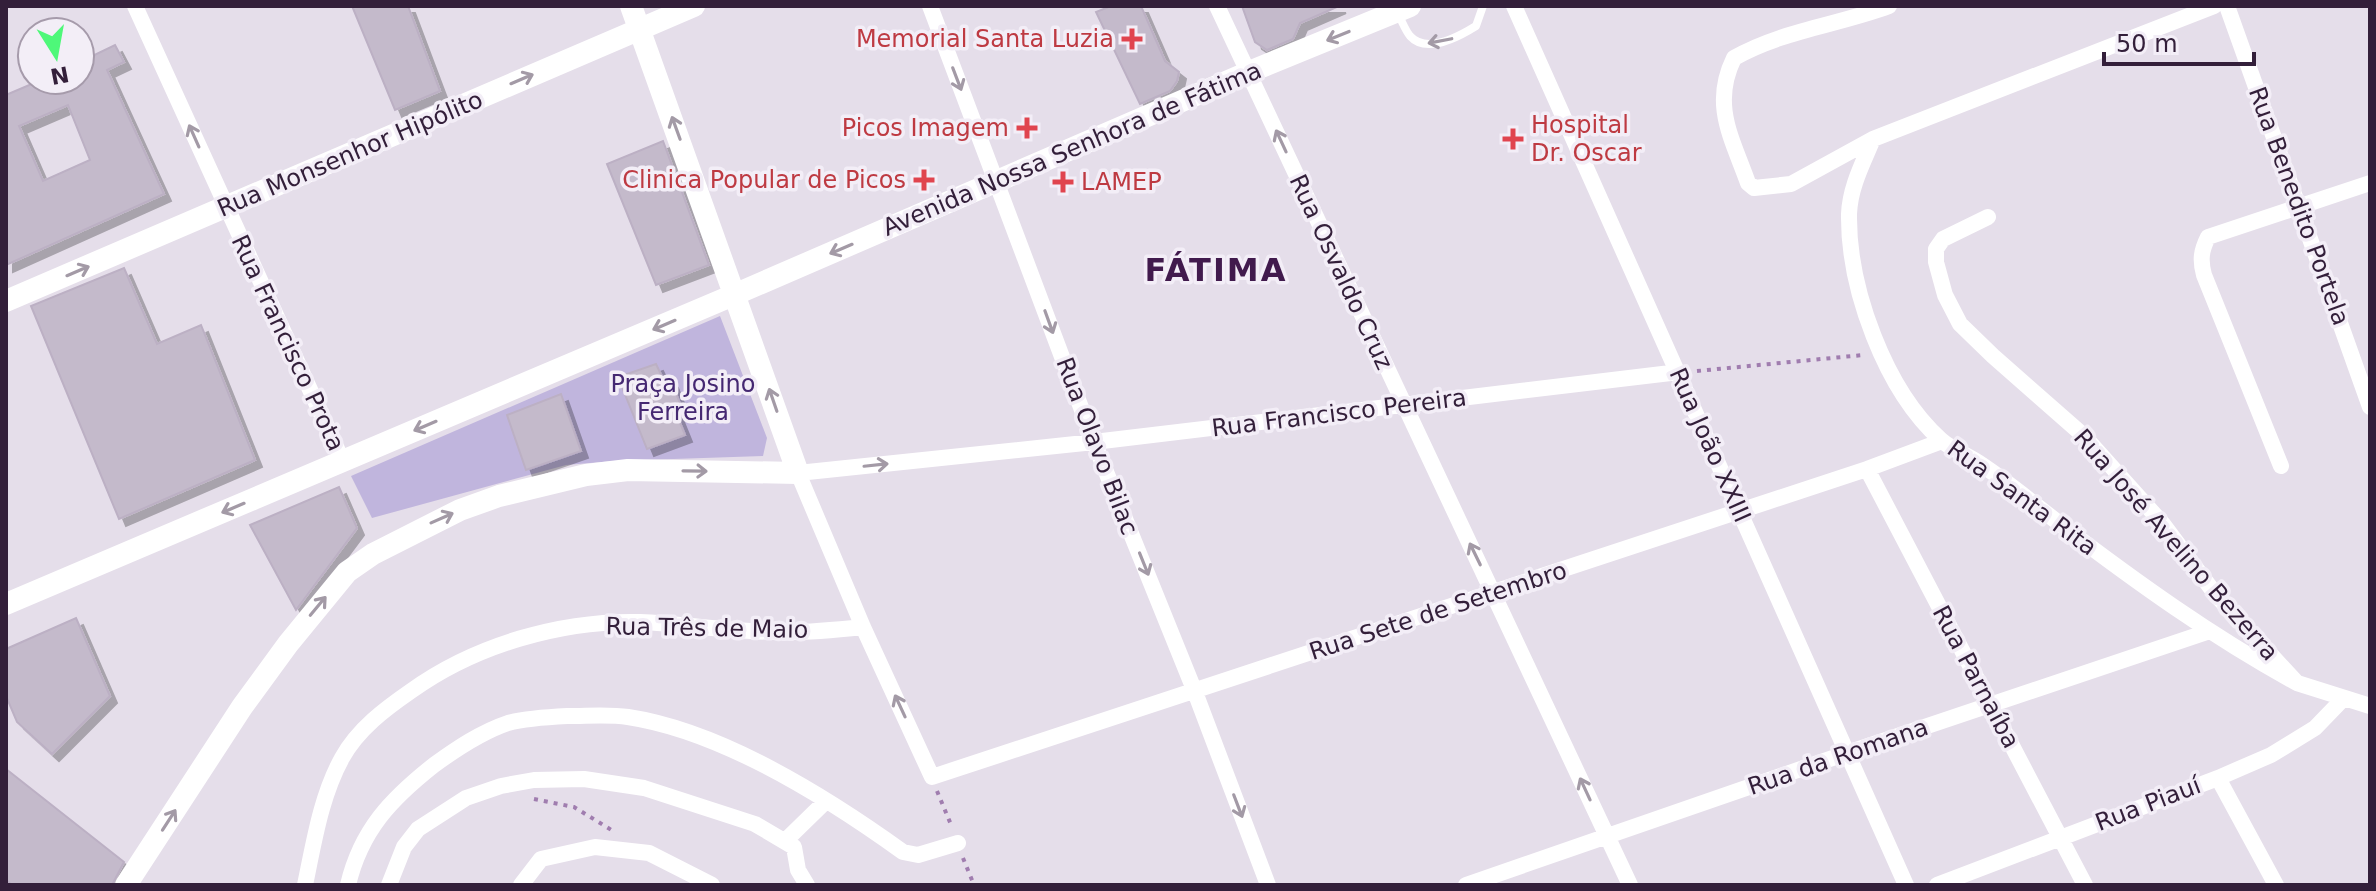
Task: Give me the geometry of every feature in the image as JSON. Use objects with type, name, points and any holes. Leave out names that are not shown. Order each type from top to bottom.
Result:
[{"type":"street","name":"Rua Francisco Prota","points":[[135,6],[343,462]]},
{"type":"street","points":[[631,6],[798,473],[863,627]]},
{"type":"street","name":"Rua Monsenhor Hipólito","points":[[6,301],[694,6]]},
{"type":"street","name":"Rua Olavo Bilac","points":[[930,6],[1094,442],[1195,692],[1268,885]]},
{"type":"street","name":"Rua Osvaldo Cruz","points":[[1217,6],[1630,885]]},
{"type":"street","name":"Rua João XXIII","points":[[1514,6],[1906,885]]},
{"type":"street","points":[[1889,6],[1768,40],[1734,58],[1724,87],[1723,110],[1748,183],[1754,188],[1791,184],[1873,139],[2214,6]]},
{"type":"street","name":"Rua Benedito Portela","points":[[2227,6],[2370,404]]},
{"type":"street","name":"Avenida Nossa Senhora de Fátima","points":[[736,294],[1249,72],[1403,9]]},
{"type":"street","name":"Rua Santa Rita","points":[[1873,139],[1853,186],[1849,212],[1856,271],[1880,353],[1911,406],[1942,441],[1983,465],[2094,550],[2210,631],[2297,683]]},
{"type":"street","points":[[2281,466],[2204,275],[2202,250],[2208,237],[2370,183]]},
{"type":"street","name":"Rua José Avelino Bezerra","points":[[1988,217],[1943,239],[1936,249],[1936,262],[1945,295],[1960,324],[2084,436],[2163,524],[2216,595],[2297,683],[2370,706]]},
{"type":"street","points":[[6,604],[736,294]]},
{"type":"street","name":"Rua Francisco Pereira","points":[[798,473],[1094,442],[1679,372]]},
{"type":"street","name":"Rua Sete de Setembro","points":[[863,627],[932,777],[1867,469],[1942,441]]},
{"type":"street","name":"Rua Parnaíba","points":[[1867,469],[2085,885]]},
{"type":"street","points":[[126,885],[242,707],[288,644],[347,572],[373,554],[460,510],[499,496],[586,475],[628,470],[798,473]]},
{"type":"street","name":"Rua Três de Maio","points":[[305,885],[321,813],[334,774],[359,734],[394,703],[432,676],[474,654],[513,641],[605,623],[638,622],[778,632],[863,627]]},
{"type":"street","name":"Rua da Romana","points":[[1466,885],[2210,631]]},
{"type":"street","name":"Rua Piauí","points":[[1937,885],[2271,755],[2315,728],[2344,698]]},
{"type":"street","points":[[348,885],[359,851],[373,825],[405,788],[480,735],[534,718],[627,717],[683,730],[767,768],[826,801],[903,852],[918,855],[958,843]]},
{"type":"street","points":[[2218,778],[2276,885]]},
{"type":"street","points":[[389,885],[404,847],[418,829],[466,798],[501,786],[534,780],[584,779],[644,788],[755,824],[794,847],[798,870],[807,885]]},
{"type":"street","points":[[786,840],[826,801]]},
{"type":"street","points":[[521,885],[541,859],[595,847],[649,853],[712,885]]},
{"type":"lane","points":[[1403,9],[1410,37],[1417,42],[1434,44],[1453,39],[1476,26],[1483,6]]},
{"type":"path","points":[[1679,372],[1880,353]]},
{"type":"path","points":[[521,801],[534,799],[574,807],[649,853]]},
{"type":"green space","name":"Praça Josino Ferreira","points":[[720,316],[767,438],[763,456],[566,465],[372,518],[351,476]]},
{"type":"building","points":[[352,6],[408,6],[440,91],[395,110]]},
{"type":"building","name":"Memorial Santa Luzia","points":[[1111,6],[1141,6],[1165,61],[1179,72],[1170,91],[1140,104],[1096,12]]},
{"type":"building","points":[[1242,6],[1339,6],[1300,23],[1293,39],[1267,50],[1255,42]]},
{"type":"building","points":[[115,45],[124,62],[107,70],[164,194],[6,265],[6,95],[16,91],[16,96],[96,96],[96,54]],"holes":[[[68,105],[90,160],[43,181],[19,126]]]},
{"type":"building","points":[[663,141],[709,265],[656,285],[607,164]]},
{"type":"building","points":[[124,268],[157,344],[201,325],[255,460],[119,519],[31,306]]},
{"type":"building","points":[[656,364],[665,383],[671,381],[681,406],[674,408],[685,435],[647,449],[618,377]]},
{"type":"building","points":[[561,394],[581,451],[526,470],[507,415]]},
{"type":"building","points":[[339,487],[357,528],[296,610],[250,525]]},
{"type":"building","points":[[76,618],[110,696],[52,754],[17,722],[6,696],[6,649]]},
{"type":"building","points":[[6,769],[124,862],[112,885],[12,885],[6,880]]},
{"type":"place","name":"Memorial Santa Luzia","points":[[1132,39]]},
{"type":"place","name":"Picos Imagem","points":[[1027,128]]},
{"type":"place","name":"Hospital Dr. Oscar","points":[[1513,139]]},
{"type":"place","name":"Clinica Popular de Picos","points":[[924,180]]},
{"type":"place","name":"LAMEP","points":[[1063,182]]},
{"type":"district","name":"FÁTIMA","points":[[1216,270]]}]
